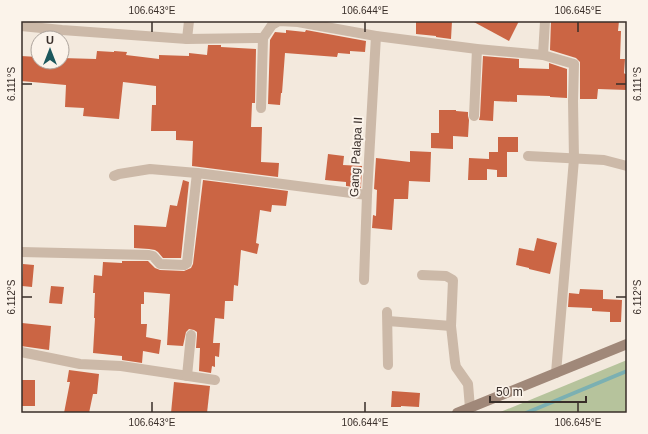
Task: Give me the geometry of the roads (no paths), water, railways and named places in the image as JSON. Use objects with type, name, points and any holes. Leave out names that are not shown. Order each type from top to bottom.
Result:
[{"type":"main road","points":[[457,413],[627,344]]},
{"type":"street","points":[[187,39],[189,21]]},
{"type":"street","points":[[262,108],[263,38],[272,25],[279,21],[298,22],[376,36],[477,49],[543,55],[574,64],[574,159],[556,373]]},
{"type":"street","points":[[543,55],[545,21]]},
{"type":"street","points":[[21,26],[187,39],[263,38]]},
{"type":"street","name":"Gang Palapa II","points":[[364,280],[376,36]]},
{"type":"street","points":[[474,116],[477,49]]},
{"type":"street","points":[[528,156],[604,160],[627,166]]},
{"type":"street","points":[[114,176],[150,169],[197,172],[367,195]]},
{"type":"street","points":[[21,252],[149,255],[153,256],[160,264],[184,265],[187,263],[197,172]]},
{"type":"street","points":[[422,275],[446,276],[453,280],[451,326],[456,367],[468,384],[470,408]]},
{"type":"street","points":[[388,365],[388,316],[451,326]]},
{"type":"street","points":[[187,376],[191,335]]},
{"type":"street","points":[[21,352],[80,364],[121,366],[215,380]]},
{"type":"waterway","points":[[526,413],[627,371]]}]
